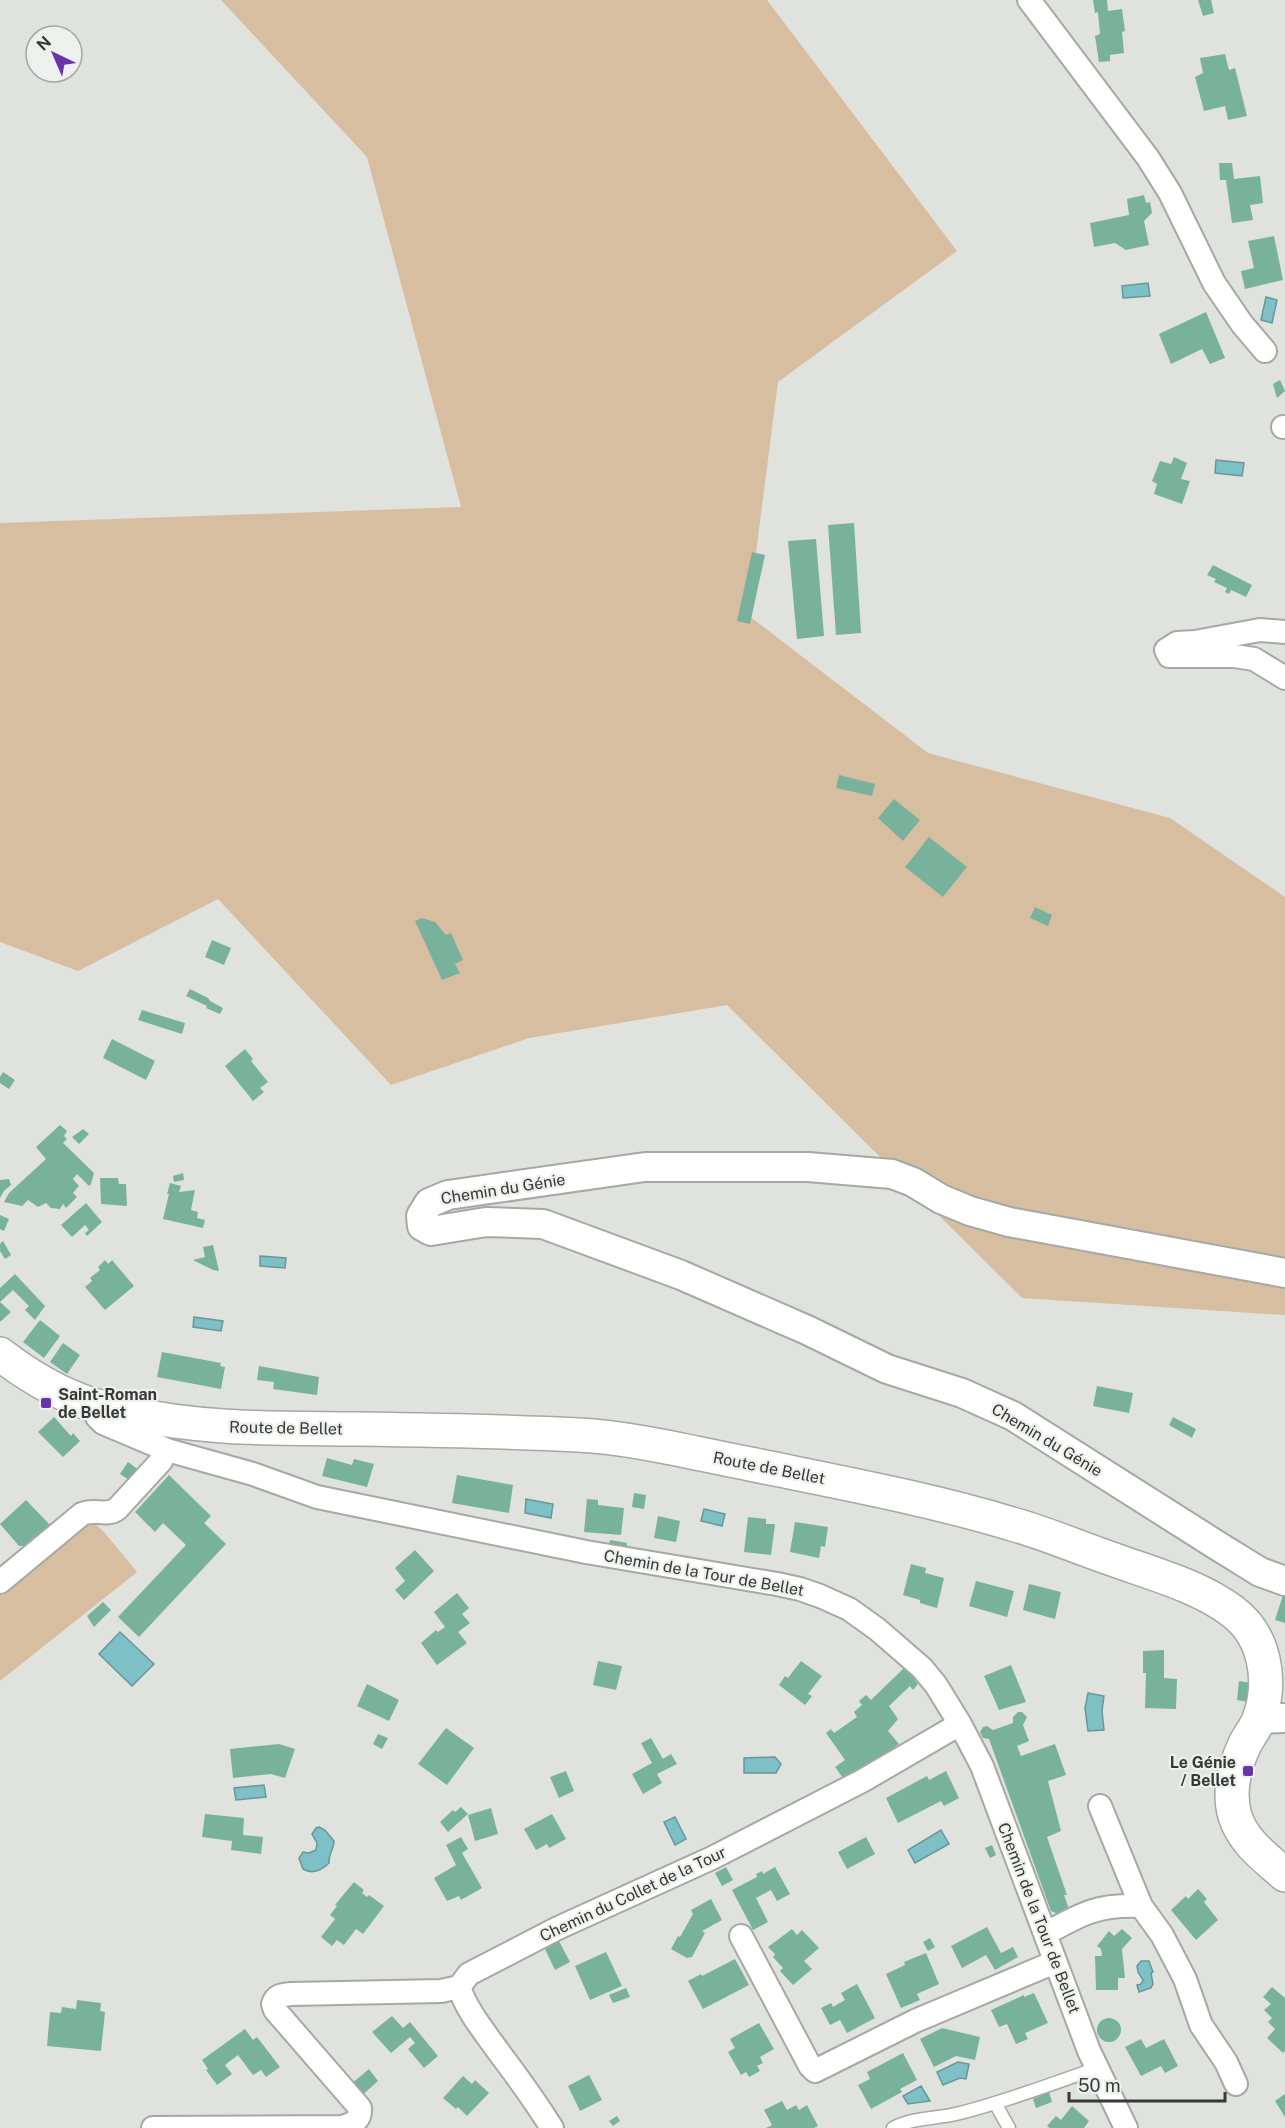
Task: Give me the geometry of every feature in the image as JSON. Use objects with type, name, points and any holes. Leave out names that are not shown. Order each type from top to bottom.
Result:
[{"type":"main road","name":"Route de Bellet","points":[[0,1354],[49,1386],[93,1406],[155,1419],[212,1427],[462,1430],[584,1435],[646,1443],[957,1508],[1016,1525],[1197,1591],[1236,1614],[1254,1633],[1263,1658],[1265,1691],[1272,1718],[1243,1748],[1234,1775],[1233,1805],[1236,1819],[1244,1835],[1285,1875]]},
{"type":"street","points":[[1029,0],[1148,158],[1170,193],[1214,284],[1242,324],[1265,351]]},
{"type":"street","points":[[1285,632],[1260,630],[1177,643],[1166,650],[1169,656],[1234,656],[1254,659],[1285,678]]},
{"type":"street","name":"Chemin du Génie","points":[[1285,1273],[1009,1222],[970,1211],[941,1199],[914,1182],[892,1174],[808,1167],[645,1167],[448,1195],[429,1203],[421,1216],[422,1226],[431,1231],[486,1222],[543,1224],[681,1275],[807,1330],[888,1369],[994,1406],[1260,1572],[1285,1581]]},
{"type":"street","name":"Chemin de la Tour de Bellet","points":[[93,1406],[97,1417],[103,1423],[167,1450],[253,1474],[317,1497],[586,1552],[800,1589],[849,1609],[894,1642],[922,1668],[936,1685],[960,1724],[982,1766],[1097,2068],[1126,2128]]},
{"type":"street","points":[[0,1582],[82,1514],[88,1511],[108,1514],[115,1512],[161,1461],[167,1450]]},
{"type":"street","name":"Chemin du Collet de la Tour","points":[[459,1988],[469,1974],[558,1928],[723,1852],[853,1785],[960,1724]]},
{"type":"street","points":[[1100,1806],[1141,1906],[1162,1935],[1185,1979],[1201,2025],[1226,2062],[1236,2084]]},
{"type":"street","points":[[1045,1934],[1083,1913],[1102,1907],[1141,1906]]},
{"type":"street","points":[[741,1936],[815,2072],[915,2021],[1055,1962]]},
{"type":"street","points":[[153,2128],[342,2127],[351,2124],[361,2114],[360,2108],[275,2010],[274,2000],[280,1995],[291,1994],[459,1988],[476,2021],[552,2128]]},
{"type":"lane","points":[[893,2128],[922,2118],[957,2114],[995,2103],[1097,2068]]},
{"type":"lane","points":[[995,2103],[1009,2128]]},
{"type":"shaded area","points":[[221,0],[767,0],[957,251],[778,382],[748,615],[928,753],[1170,818],[1285,897],[1285,1315],[1022,1298],[727,1005],[529,1038],[391,1085],[218,899],[78,971],[0,942],[0,523],[461,507],[367,157]]},
{"type":"shaded area","points":[[87,1516],[104,1532],[137,1572],[0,1681],[0,1588]]},
{"type":"water","points":[[1148,283],[1150,296],[1123,298],[1122,286]]},
{"type":"water","points":[[1266,297],[1277,300],[1272,323],[1261,320]]},
{"type":"water","points":[[1216,460],[1244,463],[1242,476],[1215,473]]},
{"type":"water","points":[[260,1256],[286,1258],[285,1268],[260,1266]]},
{"type":"water","points":[[194,1317],[223,1321],[221,1331],[193,1327]]},
{"type":"water","points":[[526,1499],[553,1504],[551,1518],[525,1513]]},
{"type":"water","points":[[704,1509],[725,1514],[722,1526],[701,1521]]},
{"type":"water","points":[[120,1632],[154,1664],[132,1686],[99,1654]]},
{"type":"water","points":[[1088,1693],[1104,1696],[1102,1711],[1104,1730],[1088,1731],[1085,1708]]},
{"type":"water","points":[[775,1757],[781,1764],[776,1773],[744,1773],[744,1758]]},
{"type":"water","points":[[264,1785],[266,1797],[236,1800],[234,1788]]},
{"type":"water","points":[[675,1817],[686,1839],[675,1845],[664,1822]]},
{"type":"water","points":[[319,1827],[325,1830],[334,1841],[333,1847],[329,1863],[317,1871],[310,1872],[303,1869],[299,1858],[303,1852],[309,1853],[316,1850],[317,1843],[312,1834]]},
{"type":"water","points":[[941,1830],[949,1844],[915,1863],[908,1850]]},
{"type":"water","points":[[1141,1961],[1149,1961],[1153,1972],[1151,1973],[1153,1984],[1151,1988],[1139,1992],[1137,1985],[1143,1980],[1137,1966]]},
{"type":"water","points":[[958,2062],[969,2064],[966,2079],[960,2078],[943,2085],[937,2072]]},
{"type":"water","points":[[921,2086],[930,2101],[908,2104],[903,2096]]},
{"type":"building","points":[[1093,0],[1107,0],[1108,11],[1122,9],[1125,31],[1122,32],[1124,53],[1110,55],[1110,61],[1099,62],[1095,36],[1100,34],[1098,12],[1095,13]]},
{"type":"building","points":[[1198,0],[1211,0],[1214,13],[1203,16]]},
{"type":"building","points":[[1225,54],[1229,70],[1235,68],[1247,116],[1228,120],[1225,106],[1204,111],[1195,77],[1203,73],[1200,58]]},
{"type":"building","points":[[1219,163],[1232,163],[1234,179],[1260,176],[1263,203],[1250,205],[1253,220],[1232,223],[1226,180],[1220,180]]},
{"type":"building","points":[[1144,195],[1146,203],[1150,202],[1152,213],[1144,221],[1149,245],[1126,250],[1115,243],[1094,247],[1090,223],[1129,215],[1127,199]]},
{"type":"building","points":[[1274,236],[1283,280],[1245,289],[1241,271],[1254,268],[1248,241]]},
{"type":"building","points":[[1206,312],[1225,358],[1210,364],[1202,349],[1171,364],[1159,334]]},
{"type":"building","points":[[1280,380],[1285,391],[1277,398],[1273,384]]},
{"type":"building","points":[[1174,457],[1187,463],[1181,479],[1190,481],[1182,504],[1154,494],[1157,484],[1152,481],[1160,461],[1171,464]]},
{"type":"building","points":[[854,523],[861,633],[836,635],[828,525]]},
{"type":"building","points":[[816,539],[824,636],[797,639],[788,541]]},
{"type":"building","points":[[752,552],[765,555],[750,624],[737,621]]},
{"type":"building","points":[[1213,565],[1252,585],[1246,597],[1231,590],[1229,594],[1225,592],[1227,588],[1214,582],[1216,579],[1207,575]]},
{"type":"building","points":[[839,775],[875,784],[872,796],[836,788]]},
{"type":"building","points":[[894,799],[920,820],[903,841],[878,818]]},
{"type":"building","points":[[929,837],[967,867],[943,897],[905,867]]},
{"type":"building","points":[[1035,907],[1052,915],[1048,926],[1030,918]]},
{"type":"building","points":[[422,918],[435,922],[446,935],[451,933],[463,960],[455,964],[460,973],[442,980],[415,921]]},
{"type":"building","points":[[212,940],[231,948],[224,965],[205,957]]},
{"type":"building","points":[[190,989],[223,1008],[220,1014],[186,996]]},
{"type":"building","points":[[142,1010],[185,1023],[182,1034],[138,1020]]},
{"type":"building","points":[[112,1039],[155,1061],[146,1080],[103,1058]]},
{"type":"building","points":[[245,1049],[253,1059],[251,1061],[268,1082],[260,1088],[264,1092],[253,1101],[225,1066]]},
{"type":"building","points":[[3,1072],[15,1080],[9,1089],[0,1083]]},
{"type":"building","points":[[60,1125],[67,1131],[64,1136],[67,1139],[63,1143],[94,1173],[91,1184],[89,1186],[77,1174],[73,1179],[79,1186],[73,1193],[77,1197],[66,1208],[63,1204],[60,1209],[51,1208],[46,1203],[38,1207],[28,1200],[22,1206],[4,1202],[9,1193],[46,1159],[36,1147]]},
{"type":"building","points":[[83,1129],[89,1134],[79,1144],[72,1137]]},
{"type":"building","points":[[183,1173],[184,1180],[174,1182],[173,1176]]},
{"type":"building","points":[[100,1178],[118,1178],[119,1184],[126,1184],[127,1206],[101,1204]]},
{"type":"building","points":[[9,1179],[11,1185],[0,1198],[0,1180]]},
{"type":"building","points":[[170,1183],[181,1186],[179,1192],[195,1190],[191,1210],[198,1212],[197,1218],[205,1220],[203,1228],[163,1219]]},
{"type":"building","points":[[86,1203],[102,1222],[87,1236],[85,1233],[89,1230],[85,1225],[72,1237],[61,1225]]},
{"type":"building","points":[[0,1215],[9,1219],[4,1231],[0,1229]]},
{"type":"building","points":[[3,1241],[11,1255],[5,1259],[0,1251],[0,1244]]},
{"type":"building","points":[[213,1245],[219,1271],[193,1260],[205,1257],[203,1247]]},
{"type":"building","points":[[105,1260],[108,1264],[112,1260],[134,1286],[105,1310],[85,1287],[92,1281],[90,1278],[100,1270],[98,1267]]},
{"type":"building","points":[[15,1274],[45,1306],[35,1320],[25,1310],[29,1306],[13,1290],[0,1302],[0,1288]]},
{"type":"building","points":[[0,1302],[11,1312],[0,1322]]},
{"type":"building","points":[[40,1320],[60,1336],[44,1358],[23,1342]]},
{"type":"building","points":[[63,1343],[80,1355],[67,1374],[50,1362]]},
{"type":"building","points":[[162,1352],[221,1363],[220,1366],[225,1367],[221,1389],[157,1377]]},
{"type":"building","points":[[259,1366],[319,1377],[317,1395],[273,1389],[274,1382],[257,1380]]},
{"type":"building","points":[[1097,1386],[1133,1393],[1129,1413],[1093,1406]]},
{"type":"building","points":[[54,1417],[71,1436],[73,1433],[80,1441],[63,1457],[38,1432]]},
{"type":"building","points":[[1173,1417],[1196,1429],[1192,1438],[1169,1425]]},
{"type":"building","points":[[327,1458],[352,1465],[354,1459],[374,1464],[367,1487],[322,1476]]},
{"type":"building","points":[[128,1462],[140,1471],[132,1482],[120,1474]]},
{"type":"building","points":[[169,1475],[211,1516],[204,1523],[226,1544],[139,1637],[118,1617],[186,1545],[163,1523],[155,1532],[135,1512]]},
{"type":"building","points":[[457,1475],[513,1485],[509,1513],[452,1503]]},
{"type":"building","points":[[634,1493],[646,1495],[644,1509],[632,1507]]},
{"type":"building","points":[[587,1499],[598,1500],[598,1505],[624,1508],[621,1535],[584,1532]]},
{"type":"building","points":[[26,1500],[52,1527],[26,1546],[19,1546],[0,1524]]},
{"type":"building","points":[[658,1516],[680,1521],[676,1542],[654,1538]]},
{"type":"building","points":[[748,1517],[766,1519],[766,1524],[775,1524],[771,1555],[744,1552]]},
{"type":"building","points":[[795,1522],[828,1527],[825,1547],[821,1546],[819,1558],[790,1552]]},
{"type":"building","points":[[610,1540],[627,1543],[626,1555],[608,1552]]},
{"type":"building","points":[[415,1550],[434,1571],[404,1600],[395,1590],[405,1581],[395,1568]]},
{"type":"building","points":[[911,1564],[926,1568],[925,1573],[944,1578],[937,1608],[903,1595]]},
{"type":"building","points":[[976,1581],[1014,1591],[1007,1617],[969,1606]]},
{"type":"building","points":[[1029,1584],[1061,1592],[1055,1619],[1023,1610]]},
{"type":"building","points":[[457,1593],[469,1608],[462,1614],[470,1623],[458,1632],[467,1643],[437,1665],[421,1643],[436,1630],[438,1632],[445,1627],[434,1612]]},
{"type":"building","points":[[1283,1595],[1285,1595],[1285,1623],[1275,1620]]},
{"type":"building","points":[[103,1602],[111,1610],[94,1627],[87,1616]]},
{"type":"building","points":[[1164,1650],[1164,1678],[1177,1679],[1176,1709],[1145,1708],[1146,1673],[1143,1673],[1143,1651]]},
{"type":"building","points":[[598,1661],[622,1666],[616,1690],[593,1685]]},
{"type":"building","points":[[801,1661],[822,1676],[808,1694],[812,1696],[805,1705],[779,1685],[785,1676],[788,1678]]},
{"type":"building","points":[[1011,1665],[1026,1702],[999,1710],[984,1676]]},
{"type":"building","points":[[905,1667],[918,1684],[913,1690],[910,1686],[889,1706],[898,1719],[888,1731],[899,1744],[845,1781],[835,1767],[845,1760],[826,1733],[831,1729],[834,1733],[857,1717],[854,1712],[862,1705],[859,1701],[866,1695],[871,1700]]},
{"type":"building","points":[[1239,1681],[1251,1683],[1248,1702],[1237,1700]]},
{"type":"building","points":[[367,1684],[399,1700],[389,1721],[357,1706]]},
{"type":"building","points":[[1018,1712],[1022,1712],[1027,1717],[1023,1725],[1029,1741],[1017,1746],[1021,1756],[1055,1744],[1066,1775],[1048,1781],[1061,1831],[1047,1837],[1067,1895],[1064,1895],[1069,1909],[1058,1914],[1051,1911],[989,1739],[983,1738],[980,1732],[983,1727],[987,1726],[993,1730],[1013,1723],[1013,1717]]},
{"type":"building","points":[[446,1728],[474,1748],[447,1785],[418,1764]]},
{"type":"building","points":[[378,1734],[388,1738],[382,1749],[373,1744]]},
{"type":"building","points":[[651,1738],[663,1759],[671,1754],[677,1764],[657,1774],[662,1783],[643,1794],[632,1774],[652,1763],[641,1743]]},
{"type":"building","points":[[279,1744],[295,1749],[285,1778],[271,1774],[233,1778],[230,1749]]},
{"type":"building","points":[[566,1771],[574,1791],[559,1798],[550,1777]]},
{"type":"building","points":[[946,1771],[959,1798],[944,1806],[941,1801],[898,1823],[886,1798],[927,1776],[929,1780]]},
{"type":"building","points":[[461,1807],[468,1814],[448,1832],[440,1822],[453,1810],[455,1812]]},
{"type":"building","points":[[491,1808],[498,1834],[475,1841],[468,1815]]},
{"type":"building","points":[[205,1814],[244,1818],[243,1835],[263,1837],[261,1854],[231,1850],[232,1841],[202,1837]]},
{"type":"building","points":[[552,1814],[566,1839],[549,1848],[547,1844],[536,1850],[524,1829]]},
{"type":"building","points":[[461,1837],[468,1849],[462,1853],[482,1888],[461,1900],[459,1896],[447,1901],[434,1878],[456,1865],[446,1845]]},
{"type":"building","points":[[866,1837],[875,1854],[847,1869],[838,1852]]},
{"type":"building","points":[[992,1845],[996,1855],[990,1858],[985,1848]]},
{"type":"building","points":[[726,1867],[733,1880],[722,1886],[715,1873]]},
{"type":"building","points":[[775,1867],[790,1894],[777,1901],[771,1890],[756,1898],[768,1922],[753,1930],[732,1890],[757,1877],[756,1874],[762,1871],[763,1874]]},
{"type":"building","points":[[354,1882],[364,1890],[362,1893],[367,1897],[369,1895],[384,1906],[363,1934],[356,1929],[344,1945],[337,1940],[332,1946],[321,1937],[335,1919],[330,1915],[337,1906],[335,1905]]},
{"type":"building","points":[[1198,1889],[1207,1899],[1204,1902],[1218,1920],[1196,1940],[1171,1910],[1186,1896],[1188,1899]]},
{"type":"building","points":[[711,1899],[722,1920],[702,1931],[705,1933],[692,1957],[687,1958],[671,1949],[693,1914],[691,1910]]},
{"type":"building","points":[[987,1927],[1001,1953],[1013,1947],[1018,1957],[995,1970],[986,1955],[962,1968],[951,1946]]},
{"type":"building","points":[[792,1929],[797,1935],[802,1930],[819,1948],[804,1961],[812,1969],[793,1985],[780,1971],[783,1968],[768,1947]]},
{"type":"building","points":[[1122,1929],[1132,1938],[1122,1949],[1125,1978],[1118,1978],[1118,1990],[1096,1990],[1095,1956],[1102,1956],[1101,1949],[1097,1946],[1109,1931],[1114,1936]]},
{"type":"building","points":[[930,1938],[935,1947],[928,1951],[923,1942]]},
{"type":"building","points":[[559,1941],[570,1962],[555,1970],[545,1949]]},
{"type":"building","points":[[606,1952],[622,1986],[590,2000],[575,1966]]},
{"type":"building","points":[[926,1953],[939,1984],[917,1994],[920,2000],[901,2008],[886,1974],[905,1965],[904,1962]]},
{"type":"building","points":[[735,1959],[749,1985],[703,2009],[688,1981]]},
{"type":"building","points":[[857,1984],[875,2018],[847,2033],[840,2020],[830,2025],[821,2008],[831,2003],[833,2007],[845,2000],[841,1993]]},
{"type":"building","points":[[1272,1987],[1285,1998],[1285,2051],[1283,2053],[1267,2038],[1275,2029],[1268,2022],[1272,2018],[1264,2010],[1271,2004],[1263,1997]]},
{"type":"building","points":[[626,1988],[630,1997],[613,2003],[609,1995]]},
{"type":"building","points":[[1034,1993],[1048,2023],[1025,2033],[1028,2039],[1016,2044],[1007,2024],[999,2027],[991,2010],[1024,1995],[1024,1997]]},
{"type":"building","points":[[77,2000],[101,2003],[100,2011],[105,2012],[101,2051],[47,2046],[50,2012],[61,2013],[62,2007],[76,2009]]},
{"type":"building","points":[[392,2016],[403,2028],[410,2022],[438,2056],[424,2068],[408,2049],[415,2043],[410,2037],[391,2053],[372,2032]]},
{"type":"building","points":[[1109,2018],[1114,2019],[1120,2025],[1120,2035],[1114,2041],[1109,2042],[1104,2041],[1098,2035],[1097,2030],[1098,2025],[1104,2019]]},
{"type":"building","points":[[759,2023],[774,2049],[760,2057],[763,2063],[757,2066],[760,2071],[749,2077],[746,2072],[741,2075],[728,2052],[735,2048],[730,2039]]},
{"type":"building","points":[[942,2028],[980,2037],[975,2060],[956,2056],[934,2067],[920,2039]]},
{"type":"building","points":[[245,2029],[253,2040],[257,2037],[280,2067],[266,2077],[261,2070],[253,2075],[238,2055],[225,2065],[232,2074],[217,2085],[202,2060]]},
{"type":"building","points":[[1141,2039],[1146,2048],[1164,2039],[1178,2066],[1165,2073],[1161,2066],[1141,2076],[1125,2047]]},
{"type":"building","points":[[903,2053],[917,2080],[900,2089],[902,2092],[871,2109],[858,2085],[870,2079],[867,2072]]},
{"type":"building","points":[[369,2069],[378,2081],[360,2097],[350,2085]]},
{"type":"building","points":[[589,2075],[602,2100],[580,2111],[568,2086]]},
{"type":"building","points":[[463,2076],[472,2084],[475,2080],[489,2093],[467,2116],[443,2098]]},
{"type":"building","points":[[1049,2092],[1052,2102],[1036,2108],[1033,2099]]},
{"type":"building","points":[[1285,2094],[1285,2117],[1275,2101]]},
{"type":"building","points":[[782,2101],[787,2110],[796,2105],[799,2110],[807,2105],[818,2126],[814,2128],[766,2128],[772,2125],[764,2110]]},
{"type":"building","points":[[1072,2106],[1089,2121],[1084,2128],[1050,2128],[1047,2126],[1056,2116],[1061,2120]]},
{"type":"building","points":[[617,2116],[620,2121],[613,2126],[609,2121]]},
{"type":"place","name":"Saint-Roman de Bellet","points":[[46,1403]]},
{"type":"place","name":"Le Génie / Bellet","points":[[1248,1771]]}]
